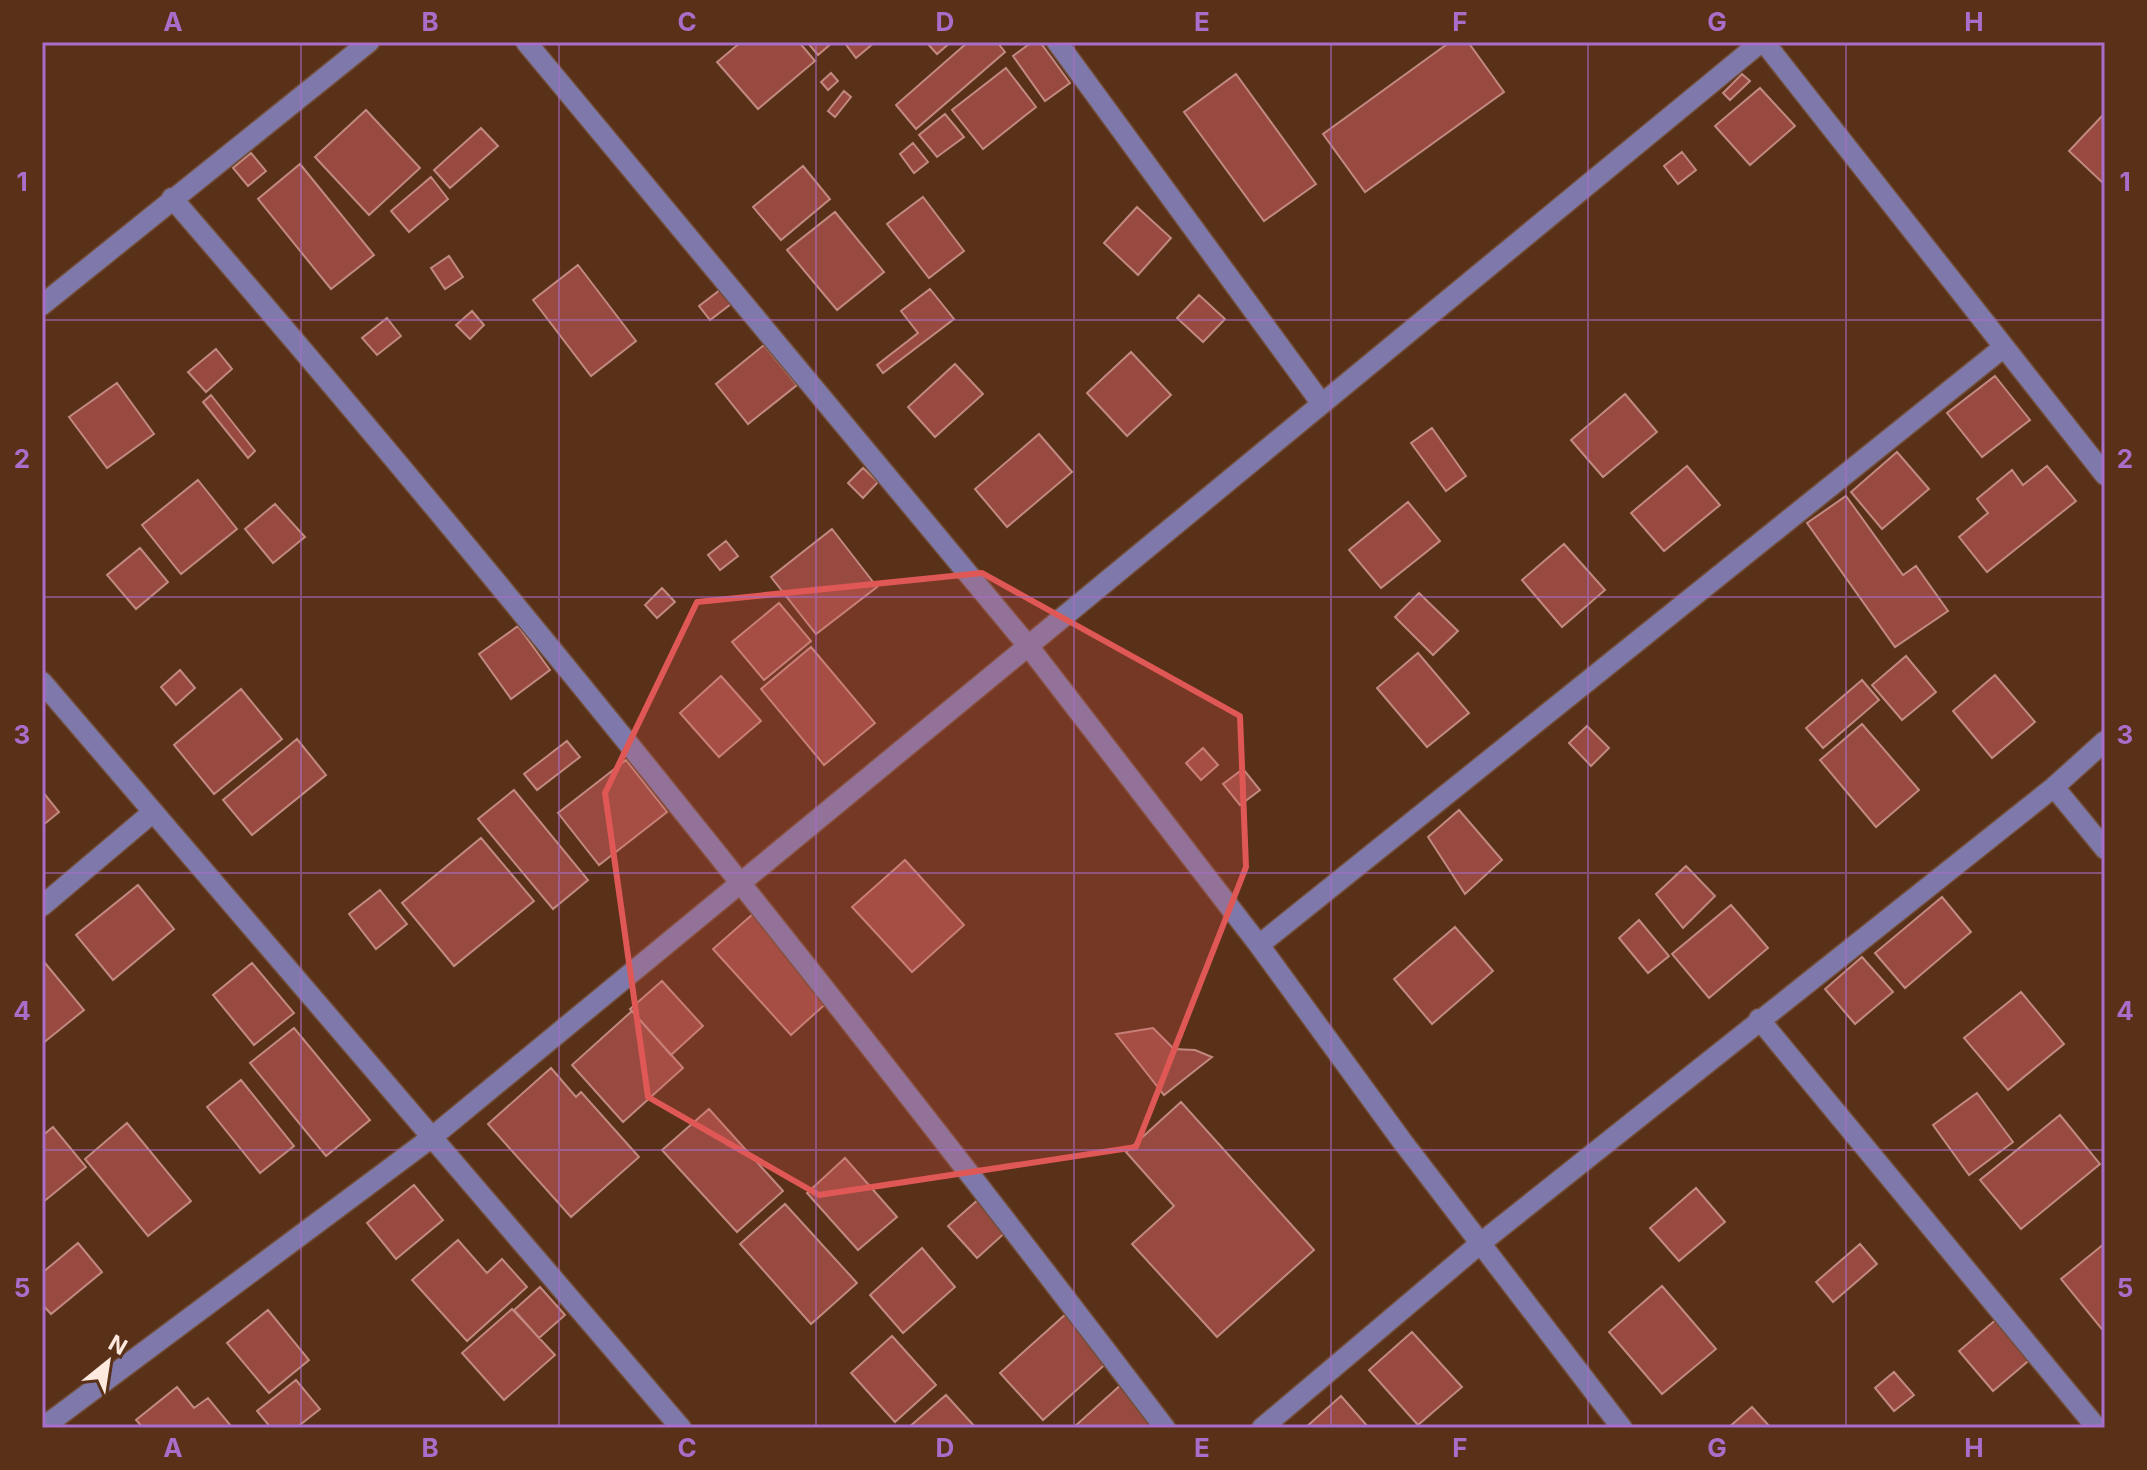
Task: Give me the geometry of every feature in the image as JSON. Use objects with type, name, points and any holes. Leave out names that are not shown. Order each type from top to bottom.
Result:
[{"type":"street","points":[[42,305],[369,42]]},
{"type":"street","points":[[526,42],[1029,647],[1259,945],[1402,1141],[1622,1428]]},
{"type":"street","points":[[1057,42],[1322,404]]},
{"type":"street","points":[[42,1428],[431,1138],[1763,42],[2105,475]]},
{"type":"street","points":[[172,198],[283,326],[740,882],[1165,1428]]},
{"type":"street","points":[[1259,945],[2004,347]]},
{"type":"street","points":[[42,682],[681,1428]]},
{"type":"street","points":[[1262,1428],[1482,1242],[2054,787],[2105,741]]},
{"type":"street","points":[[2054,787],[2105,849]]},
{"type":"street","points":[[42,906],[152,813]]},
{"type":"street","points":[[1759,1019],[2097,1428]]},
{"type":"highlighted area","points":[[982,573],[1240,716],[1246,867],[1136,1147],[819,1195],[648,1097],[605,793],[697,602]]},
{"type":"building","points":[[741,42],[799,42],[815,61],[758,109],[717,62]]},
{"type":"building","points":[[807,42],[833,42],[818,55]]},
{"type":"building","points":[[844,42],[875,42],[856,58]]},
{"type":"building","points":[[926,42],[951,42],[937,54]]},
{"type":"building","points":[[968,42],[997,42],[1005,52],[916,129],[896,105]]},
{"type":"building","points":[[1032,42],[1040,42],[1070,83],[1045,101],[1013,56]]},
{"type":"building","points":[[1450,42],[1468,42],[1504,92],[1365,192],[1323,134]]},
{"type":"building","points":[[1006,68],[1036,107],[983,149],[952,110]]},
{"type":"building","points":[[831,73],[838,81],[828,90],[821,82]]},
{"type":"building","points":[[1236,74],[1316,184],[1264,221],[1184,112]]},
{"type":"building","points":[[1742,74],[1750,81],[1730,100],[1723,93]]},
{"type":"building","points":[[1760,88],[1795,126],[1750,165],[1715,126]]},
{"type":"building","points":[[844,91],[851,97],[835,117],[828,111]]},
{"type":"building","points":[[366,110],[420,168],[369,215],[315,157]]},
{"type":"building","points":[[945,114],[964,137],[937,157],[919,135]]},
{"type":"building","points":[[2103,115],[2105,117],[2105,185],[2069,151]]},
{"type":"building","points":[[481,128],[498,146],[450,188],[434,170]]},
{"type":"building","points":[[913,143],[928,162],[914,173],[900,154]]},
{"type":"building","points":[[1682,152],[1696,170],[1678,184],[1664,166]]},
{"type":"building","points":[[251,153],[266,171],[248,186],[233,168]]},
{"type":"building","points":[[300,164],[374,255],[331,289],[258,199]]},
{"type":"building","points":[[803,166],[830,199],[781,240],[753,207]]},
{"type":"building","points":[[431,177],[448,199],[409,232],[391,211]]},
{"type":"building","points":[[923,197],[964,251],[929,278],[887,224]]},
{"type":"building","points":[[1137,207],[1171,238],[1138,275],[1104,243]]},
{"type":"building","points":[[835,212],[884,272],[837,310],[787,250]]},
{"type":"building","points":[[449,256],[463,277],[445,289],[431,268]]},
{"type":"building","points":[[578,265],[636,341],[591,376],[533,300]]},
{"type":"building","points":[[930,289],[954,319],[883,373],[877,365],[918,333],[901,311]]},
{"type":"building","points":[[720,290],[731,304],[710,320],[699,306]]},
{"type":"building","points":[[1199,295],[1225,319],[1203,342],[1177,318]]},
{"type":"building","points":[[472,311],[484,325],[470,339],[456,325]]},
{"type":"building","points":[[387,318],[401,336],[377,355],[362,338]]},
{"type":"building","points":[[764,345],[797,385],[748,424],[716,384]]},
{"type":"building","points":[[216,349],[232,369],[206,392],[188,372]]},
{"type":"building","points":[[1131,352],[1171,395],[1127,436],[1087,393]]},
{"type":"building","points":[[955,364],[983,394],[935,437],[908,407]]},
{"type":"building","points":[[1995,376],[2030,420],[1982,457],[1947,413]]},
{"type":"building","points":[[117,383],[154,434],[107,468],[69,417]]},
{"type":"building","points":[[1625,394],[1657,432],[1603,477],[1571,440]]},
{"type":"building","points":[[211,395],[255,451],[248,458],[203,402]]},
{"type":"building","points":[[1432,428],[1466,476],[1446,491],[1411,443]]},
{"type":"building","points":[[1039,434],[1072,472],[1007,527],[975,489]]},
{"type":"building","points":[[1897,452],[1929,489],[1882,529],[1851,492]]},
{"type":"building","points":[[1687,466],[1720,505],[1664,551],[1631,513]]},
{"type":"building","points":[[2047,466],[2076,501],[1987,572],[1959,537],[1988,513],[1977,499],[2012,470],[2023,485]]},
{"type":"building","points":[[863,468],[878,482],[863,498],[848,483]]},
{"type":"building","points":[[198,480],[237,529],[181,574],[142,525]]},
{"type":"building","points":[[1846,496],[1903,575],[1916,566],[1948,611],[1895,647],[1807,523]]},
{"type":"building","points":[[1408,502],[1440,541],[1381,588],[1349,550]]},
{"type":"building","points":[[275,504],[305,537],[273,563],[245,529]]},
{"type":"building","points":[[832,529],[877,587],[816,634],[771,577]]},
{"type":"building","points":[[726,541],[738,556],[720,570],[708,555]]},
{"type":"building","points":[[1564,544],[1605,590],[1562,627],[1522,580]]},
{"type":"building","points":[[140,548],[168,582],[136,609],[107,575]]},
{"type":"building","points":[[662,588],[675,602],[657,618],[645,605]]},
{"type":"building","points":[[1419,593],[1458,631],[1433,655],[1395,617]]},
{"type":"building","points":[[779,603],[811,641],[764,680],[732,642]]},
{"type":"building","points":[[518,626],[550,670],[511,699],[479,654]]},
{"type":"building","points":[[811,647],[875,723],[824,765],[761,689]]},
{"type":"building","points":[[1418,653],[1469,713],[1427,747],[1377,688]]},
{"type":"building","points":[[1906,656],[1936,692],[1902,720],[1872,685]]},
{"type":"building","points":[[180,670],[195,688],[176,705],[161,687]]},
{"type":"building","points":[[1995,675],[2035,722],[1992,758],[1953,711]]},
{"type":"building","points":[[721,676],[761,721],[719,757],[680,713]]},
{"type":"building","points":[[1862,680],[1879,700],[1823,748],[1806,728]]},
{"type":"building","points":[[241,689],[282,739],[214,794],[174,745]]},
{"type":"building","points":[[1862,724],[1919,790],[1876,827],[1820,760]]},
{"type":"building","points":[[1587,726],[1609,748],[1591,766],[1569,743]]},
{"type":"building","points":[[297,739],[326,775],[252,835],[223,800]]},
{"type":"building","points":[[567,741],[580,757],[537,790],[524,774]]},
{"type":"building","points":[[1203,748],[1218,765],[1201,780],[1186,763]]},
{"type":"building","points":[[626,760],[667,812],[599,865],[558,813]]},
{"type":"building","points":[[1243,769],[1260,790],[1240,805],[1223,784]]},
{"type":"building","points":[[514,790],[588,880],[553,909],[478,819]]},
{"type":"building","points":[[42,791],[59,812],[42,826]]},
{"type":"building","points":[[1459,810],[1502,860],[1465,894],[1428,837]]},
{"type":"building","points":[[481,838],[534,901],[454,966],[402,903]]},
{"type":"building","points":[[905,860],[964,925],[912,972],[852,907]]},
{"type":"building","points":[[1686,866],[1715,896],[1683,928],[1656,894]]},
{"type":"building","points":[[138,885],[174,929],[113,980],[76,935]]},
{"type":"building","points":[[380,890],[407,924],[376,949],[349,914]]},
{"type":"building","points":[[1942,897],[1971,932],[1905,988],[1875,953]]},
{"type":"building","points":[[1731,905],[1768,948],[1709,998],[1672,954]]},
{"type":"building","points":[[753,914],[831,999],[791,1035],[713,949]]},
{"type":"building","points":[[1639,920],[1669,956],[1648,973],[1619,938]]},
{"type":"building","points":[[1455,927],[1493,971],[1432,1024],[1394,979]]},
{"type":"building","points":[[1862,957],[1893,992],[1855,1024],[1825,989]]},
{"type":"building","points":[[45,963],[84,1010],[42,1044],[42,966]]},
{"type":"building","points":[[252,963],[294,1013],[254,1045],[213,995]]},
{"type":"building","points":[[662,981],[703,1026],[671,1055],[630,1009]]},
{"type":"building","points":[[2021,992],[2064,1044],[2008,1090],[1964,1038]]},
{"type":"building","points":[[632,1011],[683,1068],[623,1122],[572,1065]]},
{"type":"building","points":[[294,1028],[370,1120],[326,1156],[250,1063]]},
{"type":"building","points":[[1153,1028],[1174,1049],[1195,1050],[1212,1057],[1164,1095],[1116,1034]]},
{"type":"building","points":[[551,1068],[576,1097],[581,1092],[639,1157],[571,1217],[488,1124]]},
{"type":"building","points":[[241,1080],[294,1146],[260,1173],[207,1107]]},
{"type":"building","points":[[1977,1093],[2013,1142],[1969,1175],[1933,1125]]},
{"type":"building","points":[[1181,1102],[1314,1250],[1217,1337],[1132,1244],[1174,1206],[1126,1152]]},
{"type":"building","points":[[709,1109],[783,1191],[737,1232],[662,1150]]},
{"type":"building","points":[[2060,1115],[2100,1164],[2021,1229],[1980,1180]]},
{"type":"building","points":[[127,1123],[191,1201],[148,1236],[85,1159]]},
{"type":"building","points":[[53,1127],[86,1167],[42,1203],[42,1136]]},
{"type":"building","points":[[845,1158],[897,1217],[858,1250],[807,1193]]},
{"type":"building","points":[[414,1185],[443,1220],[396,1259],[367,1223]]},
{"type":"building","points":[[1696,1188],[1725,1222],[1679,1261],[1650,1228]]},
{"type":"building","points":[[979,1199],[1008,1230],[977,1258],[948,1226]]},
{"type":"building","points":[[785,1204],[857,1283],[811,1324],[740,1244]]},
{"type":"building","points":[[458,1240],[487,1273],[502,1259],[527,1287],[467,1341],[412,1280]]},
{"type":"building","points":[[78,1243],[102,1272],[51,1314],[42,1304],[42,1273]]},
{"type":"building","points":[[2105,1243],[2105,1333],[2061,1279]]},
{"type":"building","points":[[1860,1244],[1877,1264],[1833,1302],[1816,1282]]},
{"type":"building","points":[[922,1248],[955,1287],[903,1333],[870,1295]]},
{"type":"building","points":[[1662,1286],[1716,1349],[1662,1394],[1609,1332]]},
{"type":"building","points":[[540,1287],[565,1315],[539,1338],[514,1310]]},
{"type":"building","points":[[512,1309],[555,1355],[504,1400],[462,1353]]},
{"type":"building","points":[[268,1310],[309,1360],[269,1393],[227,1343]]},
{"type":"building","points":[[1067,1313],[1109,1361],[1043,1420],[1000,1373]]},
{"type":"building","points":[[1998,1318],[2033,1357],[1993,1391],[1959,1351]]},
{"type":"building","points":[[1412,1332],[1462,1387],[1418,1425],[1369,1370]]},
{"type":"building","points":[[892,1336],[936,1385],[895,1422],[851,1373]]},
{"type":"building","points":[[1894,1372],[1914,1395],[1894,1411],[1875,1388]]},
{"type":"building","points":[[296,1380],[320,1409],[296,1428],[271,1428],[257,1411]]},
{"type":"building","points":[[1123,1383],[1164,1428],[1073,1428]]},
{"type":"building","points":[[177,1387],[194,1408],[208,1398],[231,1426],[143,1428],[136,1420]]},
{"type":"building","points":[[946,1395],[976,1428],[908,1428]]},
{"type":"building","points":[[1341,1396],[1369,1428],[1305,1428]]},
{"type":"building","points":[[1752,1407],[1771,1428],[1728,1428]]}]
